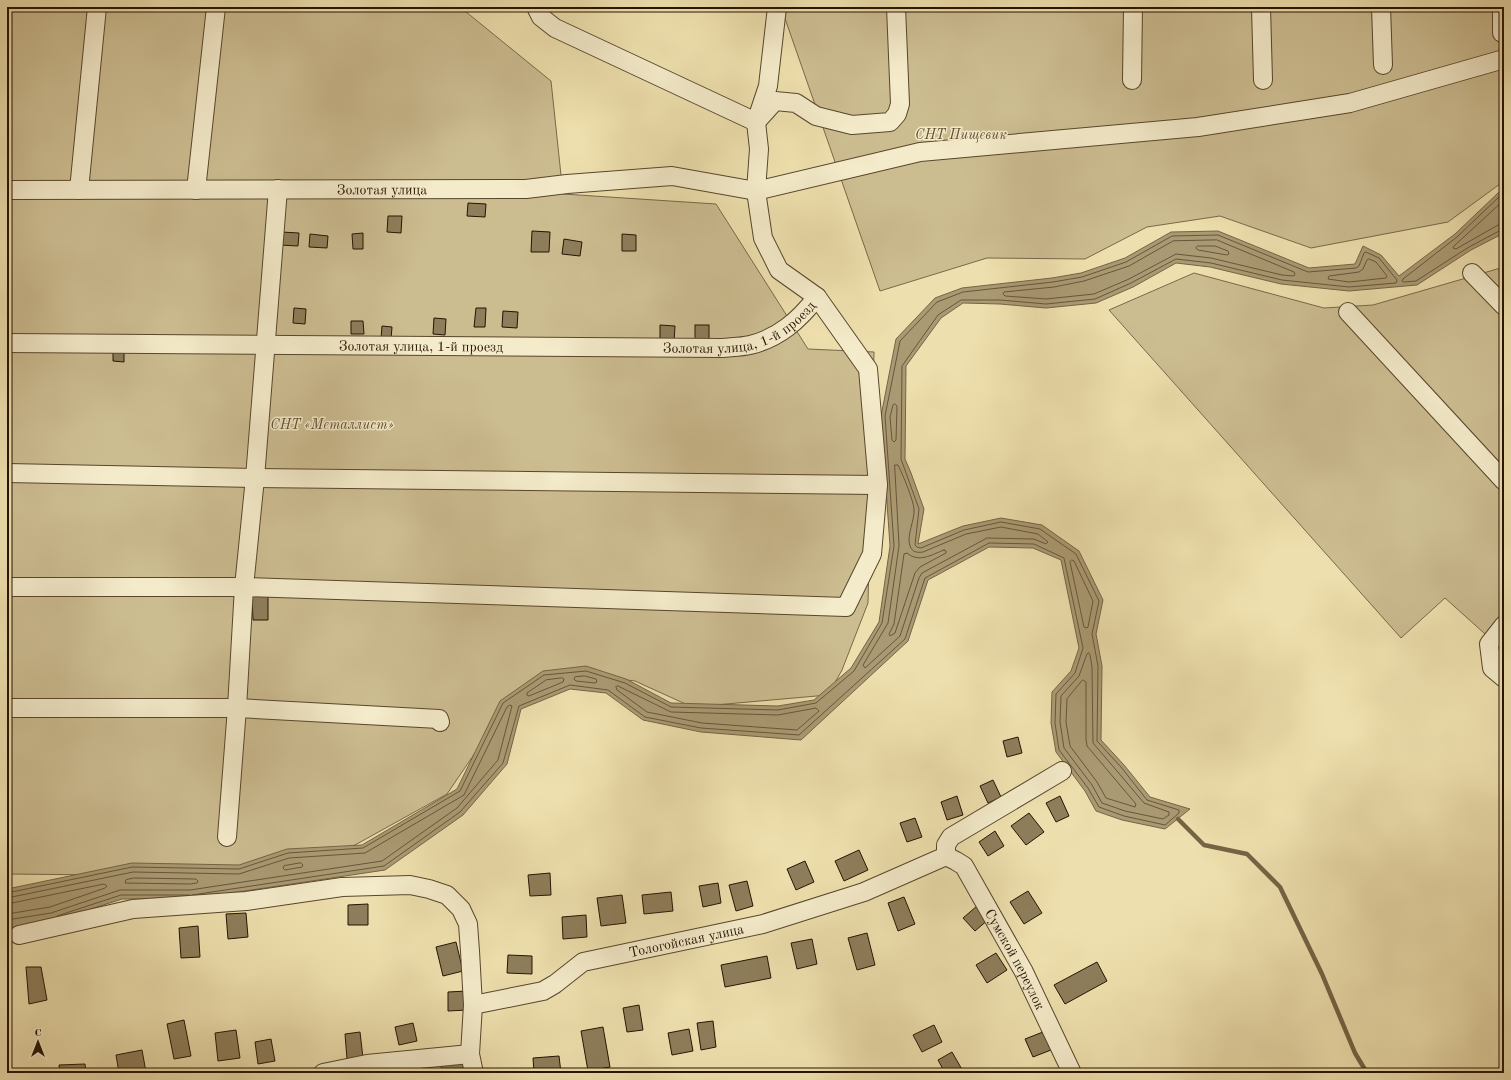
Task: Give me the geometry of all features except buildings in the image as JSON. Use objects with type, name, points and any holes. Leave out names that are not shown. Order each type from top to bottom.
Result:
[{"type":"street","points":[[79,190],[98,7]]},
{"type":"street","points":[[196,190],[216,7]]},
{"type":"street","points":[[536,7],[542,17],[555,28],[756,122]]},
{"type":"street","points":[[7,587],[244,587],[846,607],[872,554],[878,484],[868,369],[817,297],[779,270],[763,238],[756,192],[759,149],[756,122],[768,86],[777,7]]},
{"type":"street","points":[[756,122],[776,101],[796,103],[816,116],[852,125],[890,122],[897,114],[900,104],[896,7]]},
{"type":"street","points":[[1132,80],[1133,7]]},
{"type":"street","points":[[1261,7],[1263,80]]},
{"type":"street","points":[[1381,7],[1382,65]]},
{"type":"street","points":[[1502,7],[1502,33]]},
{"type":"street","points":[[756,192],[920,152],[1198,127],[1350,103],[1504,59]]},
{"type":"street","name":"Золотая улица","points":[[7,190],[526,189],[567,184],[672,176],[756,192]]},
{"type":"street","points":[[227,837],[237,708],[244,587],[256,478],[278,189]]},
{"type":"street","points":[[1472,273],[1504,306]]},
{"type":"street","name":"Золотая улица, 1-й проезд","points":[[7,344],[715,348],[742,346],[765,340],[791,326],[805,313],[817,297]]},
{"type":"street","points":[[1348,312],[1504,481]]},
{"type":"street","points":[[7,473],[256,478],[878,484]]},
{"type":"street","points":[[1504,625],[1489,644],[1492,668],[1504,678]]},
{"type":"street","points":[[7,708],[237,708],[439,719],[440,722]]},
{"type":"street","points":[[946,856],[946,845],[951,837],[1062,771]]},
{"type":"street","name":"Тологойская улица","points":[[473,1005],[543,991],[555,984],[583,962],[763,924],[864,892],[946,856]]},
{"type":"street","name":"Сумской переулок","points":[[946,856],[956,860],[964,866],[1024,972],[1072,1073]]},
{"type":"street","points":[[19,935],[133,909],[246,902],[342,887],[410,885],[429,889],[448,895],[461,909],[468,924],[473,1005],[470,1054],[474,1073]]},
{"type":"street","points":[[323,1073],[367,1064],[470,1054]]},
{"type":"green space","name":"СНТ «Металлист»","points":[[7,7],[460,7],[551,81],[563,194],[716,204],[808,349],[874,352],[868,603],[842,670],[828,695],[692,707],[635,681],[564,672],[492,728],[447,794],[355,845],[288,861],[206,876],[7,874]]},
{"type":"green space","name":"СНТ Пищевик","points":[[781,7],[1504,7],[1504,181],[1448,222],[1311,248],[1220,216],[1147,227],[1085,259],[987,258],[880,291]]},
{"type":"green space","points":[[1504,267],[1504,651],[1445,598],[1401,638],[1109,310],[1194,273],[1324,308],[1373,305]]},
{"type":"water","points":[[1504,189],[1504,233],[1471,250],[1417,285],[1349,291],[1281,284],[1210,267],[1176,263],[1133,287],[1096,303],[1046,308],[1000,304],[963,303],[941,318],[906,366],[905,459],[924,509],[918,544],[963,526],[1001,518],[1042,525],[1079,551],[1103,600],[1096,634],[1102,666],[1101,740],[1150,797],[1190,809],[1165,829],[1122,820],[1096,811],[1085,791],[1056,752],[1051,723],[1052,692],[1071,671],[1079,648],[1061,560],[1033,548],[989,547],[928,580],[908,641],[801,740],[701,732],[643,720],[606,693],[570,689],[521,709],[507,764],[463,815],[385,870],[191,899],[122,899],[53,921],[7,929],[7,889],[132,863],[239,865],[287,849],[362,845],[457,789],[500,701],[543,671],[586,666],[626,679],[671,703],[778,706],[814,700],[851,668],[879,622],[890,546],[881,416],[896,339],[935,298],[962,288],[1052,278],[1081,273],[1125,258],[1171,232],[1218,231],[1309,268],[1355,264],[1363,246],[1381,255],[1399,276],[1455,234]]},
{"type":"waterway","points":[[1178,819],[1204,845],[1247,854],[1280,887],[1322,974],[1355,1053],[1367,1073]]}]
